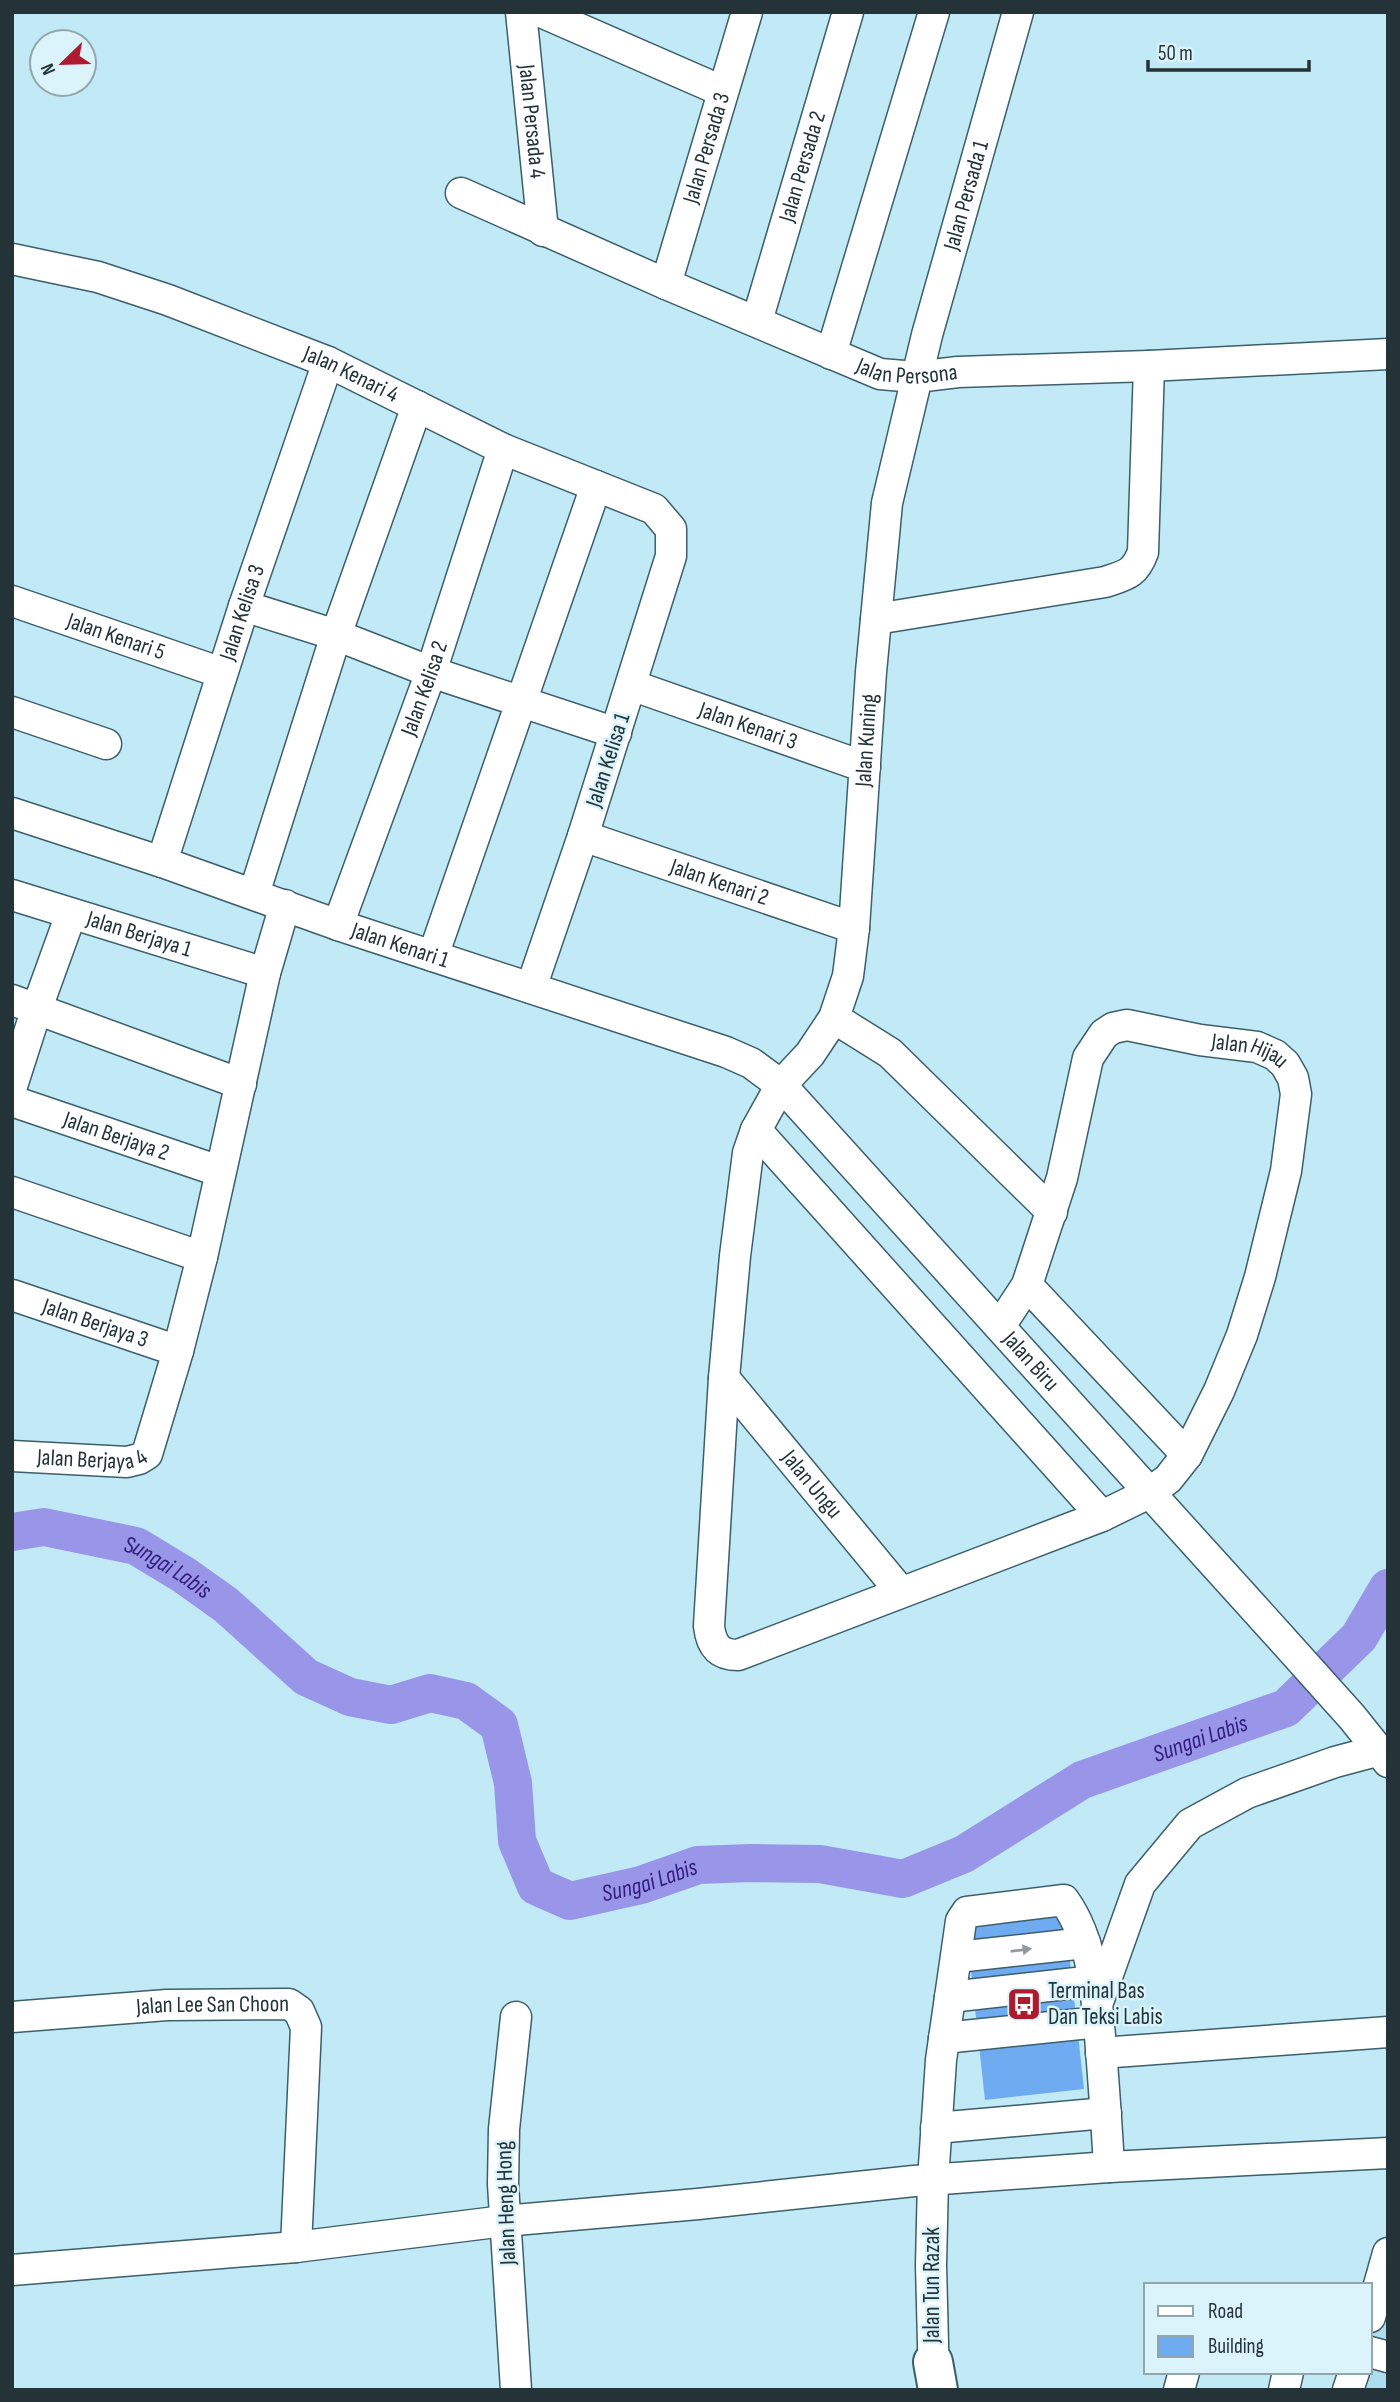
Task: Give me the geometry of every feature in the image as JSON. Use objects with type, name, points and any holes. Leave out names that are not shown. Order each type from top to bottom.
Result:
[{"type":"street","name":"Jalan Persada 4","points":[[521,12],[543,231]]},
{"type":"street","points":[[541,12],[722,91]]},
{"type":"street","name":"Jalan Persada 3","points":[[666,284],[747,12]]},
{"type":"street","name":"Jalan Persada 2","points":[[757,321],[848,12]]},
{"type":"street","points":[[831,354],[934,12]]},
{"type":"street","name":"Jalan Persada 1","points":[[916,377],[1018,12]]},
{"type":"street","name":"Jalan Persona","points":[[461,193],[543,231],[880,374],[916,377],[958,372],[1388,354]]},
{"type":"street","name":"Jalan Kenari 4","points":[[12,259],[98,277],[168,300],[328,362],[503,449],[654,509],[671,529]]},
{"type":"street","name":"Jalan Kelisa 3","points":[[162,862],[244,606],[328,362]]},
{"type":"street","points":[[876,619],[1105,582],[1131,572],[1138,565],[1143,552],[1149,366]]},
{"type":"street","name":"Jalan Kuning","points":[[724,1378],[748,1153],[756,1130],[781,1085],[810,1054],[834,1018],[848,976],[887,503],[916,377]]},
{"type":"street","points":[[254,894],[337,635],[417,405]]},
{"type":"street","name":"Jalan Kelisa 2","points":[[338,925],[431,672],[503,449]]},
{"type":"street","points":[[433,956],[596,486]]},
{"type":"street","name":"Jalan Kelisa 1","points":[[531,988],[583,836],[671,556],[671,529]]},
{"type":"street","name":"Jalan Kenari 5","points":[[12,601],[222,673]]},
{"type":"street","points":[[244,606],[337,635],[431,672],[616,733]]},
{"type":"street","name":"Jalan Kenari 3","points":[[631,685],[865,767]]},
{"type":"street","points":[[12,712],[106,744]]},
{"type":"street","name":"Jalan Kenari 1","points":[[12,813],[162,862],[338,925],[726,1052],[751,1063],[781,1085]]},
{"type":"street","name":"Jalan Kenari 2","points":[[583,836],[854,928]]},
{"type":"street","name":"Jalan Berjaya 1","points":[[12,895],[265,973]]},
{"type":"street","points":[[178,1351],[202,1257],[265,973],[285,905]]},
{"type":"street","points":[[12,1086],[24,1004],[71,914]]},
{"type":"street","points":[[24,1004],[241,1084]]},
{"type":"street","points":[[834,1018],[890,1054],[1052,1212]]},
{"type":"street","name":"Jalan Hijau","points":[[724,1378],[709,1626],[710,1639],[717,1650],[727,1655],[738,1655],[1102,1516],[1149,1493],[1168,1479],[1187,1455],[1219,1391],[1242,1335],[1260,1277],[1286,1171],[1296,1094],[1293,1078],[1285,1064],[1275,1055],[1257,1047],[1200,1040],[1127,1025],[1104,1034],[1088,1058],[1062,1178],[1027,1284],[1000,1326]]},
{"type":"street","name":"Jalan Biru","points":[[781,1085],[1282,1639],[1384,1756]]},
{"type":"street","name":"Jalan Berjaya 2","points":[[12,1101],[219,1171]]},
{"type":"street","points":[[756,1130],[1102,1516]]},
{"type":"street","points":[[12,1192],[202,1257]]},
{"type":"street","points":[[1027,1284],[1187,1455]]},
{"type":"street","name":"Jalan Berjaya 3","points":[[12,1296],[178,1351]]},
{"type":"street","name":"Jalan Berjaya 4","points":[[12,1457],[127,1462],[147,1454],[178,1351]]},
{"type":"street","name":"Jalan Ungu","points":[[724,1378],[901,1592]]},
{"type":"street","points":[[1097,2002],[1140,1884],[1190,1824],[1247,1793],[1335,1762],[1384,1756]]},
{"type":"street","name":"Jalan Tun Razak","points":[[931,2383],[931,2265],[924,2180],[936,2128],[947,2017],[961,1922],[967,1912],[1064,1900],[1076,1916],[1085,1943]]},
{"type":"street","points":[[957,1958],[1085,1943],[1097,2002],[1110,2167]]},
{"type":"street","points":[[947,2017],[1097,2002]]},
{"type":"street","name":"Jalan Lee San Choon","points":[[12,2017],[167,2005],[289,2004],[299,2011],[306,2027],[296,2247]]},
{"type":"street","name":"Jalan Heng Hong","points":[[516,2017],[504,2129],[504,2221],[516,2390]]},
{"type":"street","points":[[1101,2053],[1388,2032]]},
{"type":"street","points":[[936,2128],[1107,2113]]},
{"type":"street","points":[[12,2270],[296,2247],[504,2221],[924,2180],[1110,2167],[1388,2153]]},
{"type":"street","points":[[1372,2307],[1386,2264]]},
{"type":"shaded area","points":[[1388,2266],[1388,2390],[1359,2390],[1363,2374],[1372,2374],[1372,2332]]},
{"type":"building","name":"Terminal Bas Dan Teksi Labis","points":[[1065,1916],[1084,2089],[985,2100],[966,1926]]},
{"type":"waterway","name":"Sungai Labis","points":[[12,1532],[44,1527],[136,1546],[226,1605],[306,1677],[350,1697],[391,1705],[430,1693],[466,1701],[499,1725],[513,1783],[517,1841],[536,1886],[570,1901],[641,1885],[698,1865],[820,1864],[903,1879],[964,1854],[1082,1780],[1286,1708],[1359,1637],[1388,1588]]},
{"type":"place","name":"Terminal Bas Dan Teksi Labis","points":[[1024,2004]]}]
